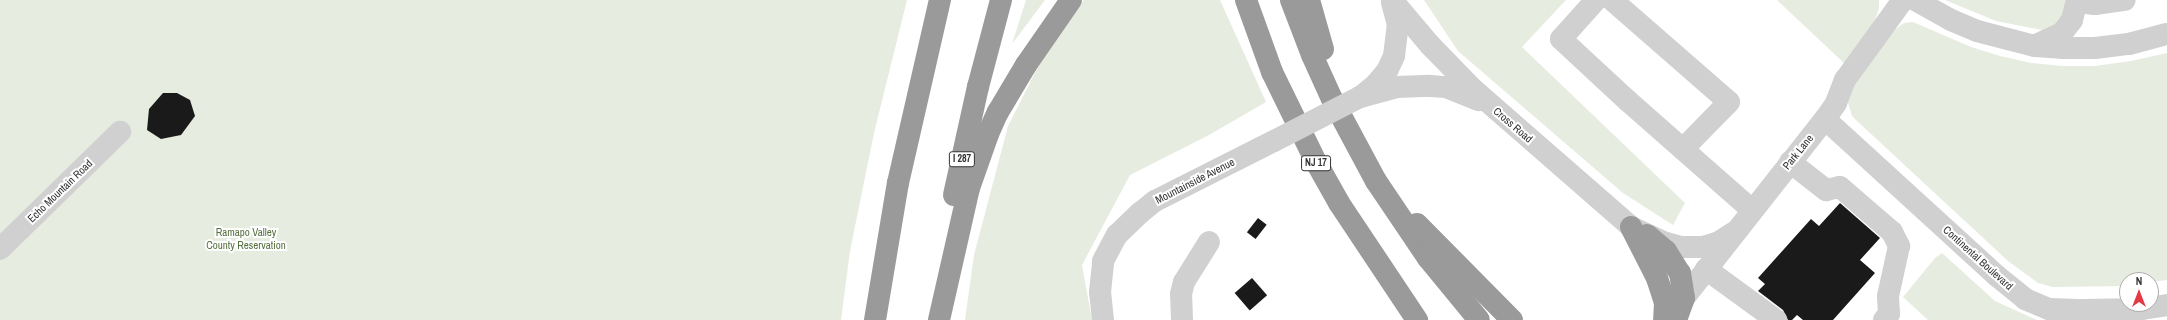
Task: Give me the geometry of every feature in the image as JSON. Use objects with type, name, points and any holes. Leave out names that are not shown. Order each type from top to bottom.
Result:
[{"type":"highway","points":[[875,320],[904,156],[940,0]]},
{"type":"highway","name":"I 287","points":[[933,320],[965,143],[1001,0]]},
{"type":"highway","points":[[939,320],[969,188],[988,134],[1019,76],[1071,0]]},
{"type":"highway","name":"NJ 17","points":[[1246,0],[1272,72],[1316,162],[1339,203],[1393,283],[1423,320]]},
{"type":"highway","points":[[1291,0],[1312,55],[1376,181],[1428,258],[1479,320]]},
{"type":"highway","points":[[1309,0],[1354,139]]},
{"type":"highway","points":[[1376,181],[1512,320]]},
{"type":"highway","points":[[1639,231],[1666,251],[1675,263],[1683,286],[1684,298],[1676,320]]},
{"type":"highway","points":[[1639,231],[1665,303],[1664,320]]},
{"type":"highway","points":[[1393,283],[1417,320]]},
{"type":"highway","points":[[1664,320],[1684,298]]},
{"type":"street","name":"Mountainside Avenue","points":[[1360,97],[1376,84],[1387,71],[1394,56],[1398,25],[1391,0]]},
{"type":"street","name":"Cross Road","points":[[1391,0],[1452,68],[1498,112],[1639,231]]},
{"type":"street","points":[[1596,0],[1561,39],[1752,210]]},
{"type":"street","points":[[1612,0],[1729,102],[1683,149]]},
{"type":"street","name":"Park Lane","points":[[1684,298],[1733,233],[1825,119],[1836,103],[1846,80],[1903,0]]},
{"type":"street","points":[[1915,0],[1951,20],[1977,31],[2035,46],[2095,48],[2129,44],[2167,34]]},
{"type":"street","points":[[2035,46],[2062,33],[2072,20],[2078,1],[2095,4],[2125,0]]},
{"type":"street","name":"Mountainside Avenue","points":[[1103,320],[1100,292],[1103,261],[1117,235],[1155,201],[1360,97],[1397,87],[1430,86],[1446,88],[1464,93],[1498,112]]},
{"type":"street","name":"Continental Boulevard","points":[[1825,119],[1997,276],[2025,299],[2049,309],[2142,309],[2167,304]]},
{"type":"street","name":"Echo Mountain Road","points":[[0,249],[120,132]]},
{"type":"street","points":[[1790,162],[1826,190],[1840,186],[1892,232],[1899,246],[1888,296],[1889,314],[1884,320]]},
{"type":"street","points":[[1639,231],[1681,247],[1703,247],[1719,242],[1733,233]]},
{"type":"street","points":[[1182,320],[1181,294],[1184,282],[1192,266],[1209,242]]},
{"type":"street","points":[[1706,269],[1776,320]]},
{"type":"green space","name":"Ramapo Valley County Reservation","points":[[0,0],[907,0],[874,133],[850,251],[841,320],[0,320]]},
{"type":"green space","points":[[1026,0],[1045,0],[1012,44]]},
{"type":"green space","points":[[1084,0],[1220,0],[1266,102],[1209,135],[1130,175],[1082,265],[1092,320],[965,320],[974,255],[1008,126],[1044,55]]},
{"type":"green space","points":[[1424,0],[1566,0],[1522,47],[1685,203],[1673,225],[1623,193],[1458,51]]},
{"type":"green space","points":[[1777,0],[1879,0],[1879,9],[1875,20],[1845,64]]},
{"type":"green space","points":[[1945,0],[2068,0],[2066,19],[2042,30],[1996,21]]},
{"type":"green space","points":[[1913,22],[1971,47],[2000,56],[2031,63],[2062,66],[2095,66],[2131,61],[2167,53],[2167,280],[2159,281],[2159,272],[2119,272],[2119,286],[2053,287],[2038,283],[2008,261],[1852,116],[1848,103],[1851,91],[1893,31],[1904,23]]},
{"type":"green space","points":[[1942,253],[1995,301],[2037,320],[1928,320],[1903,297],[1935,258]]},
{"type":"building","points":[[163,93],[177,93],[190,100],[195,116],[181,135],[161,139],[147,130],[149,109]]},
{"type":"building","points":[[1840,203],[1880,238],[1860,260],[1875,273],[1833,320],[1803,320],[1797,315],[1792,320],[1788,320],[1783,310],[1758,291],[1765,284],[1758,278],[1811,219],[1819,226]]},
{"type":"building","points":[[1258,218],[1267,225],[1256,239],[1247,232]]},
{"type":"building","points":[[1252,278],[1267,295],[1250,310],[1235,293]]}]
